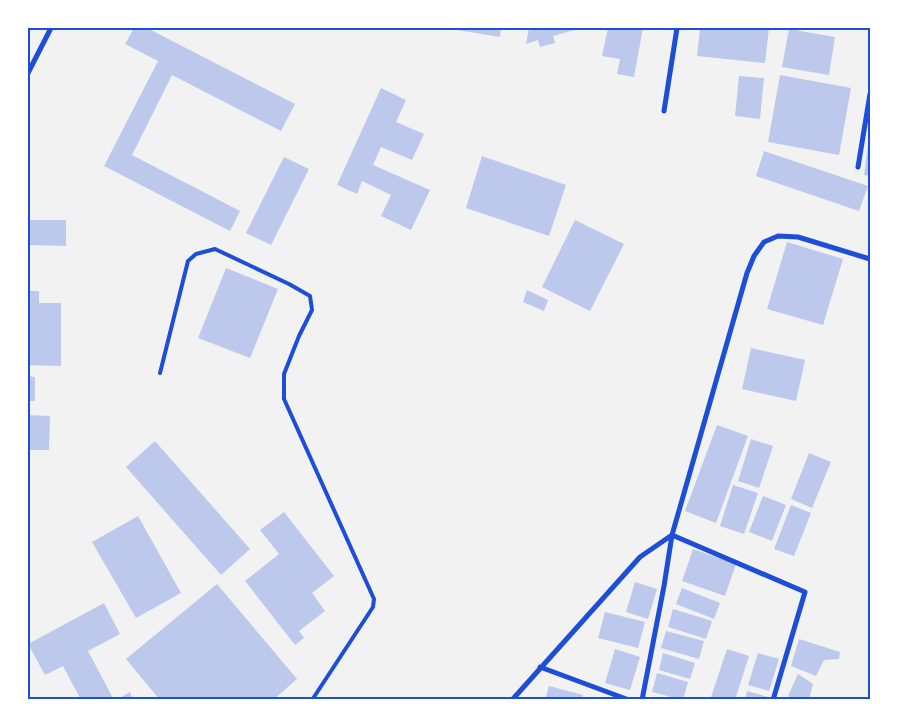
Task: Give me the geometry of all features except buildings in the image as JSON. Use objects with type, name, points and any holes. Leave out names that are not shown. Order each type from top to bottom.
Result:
[{"type":"street","points":[[28,73],[51,28]]},
{"type":"street","points":[[664,111],[676,28]]},
{"type":"street","points":[[858,167],[870,94]]},
{"type":"street","points":[[642,700],[672,535],[747,273],[754,256],[764,242],[778,236],[798,238],[870,259]]},
{"type":"street","points":[[672,535],[805,592],[773,700]]},
{"type":"street","points":[[512,700],[640,557],[672,535]]},
{"type":"street","points":[[540,667],[628,700]]},
{"type":"lane","points":[[160,373],[188,261],[196,254],[214,248],[310,296],[312,310],[284,374],[284,399],[374,599],[373,607],[312,700]]}]
